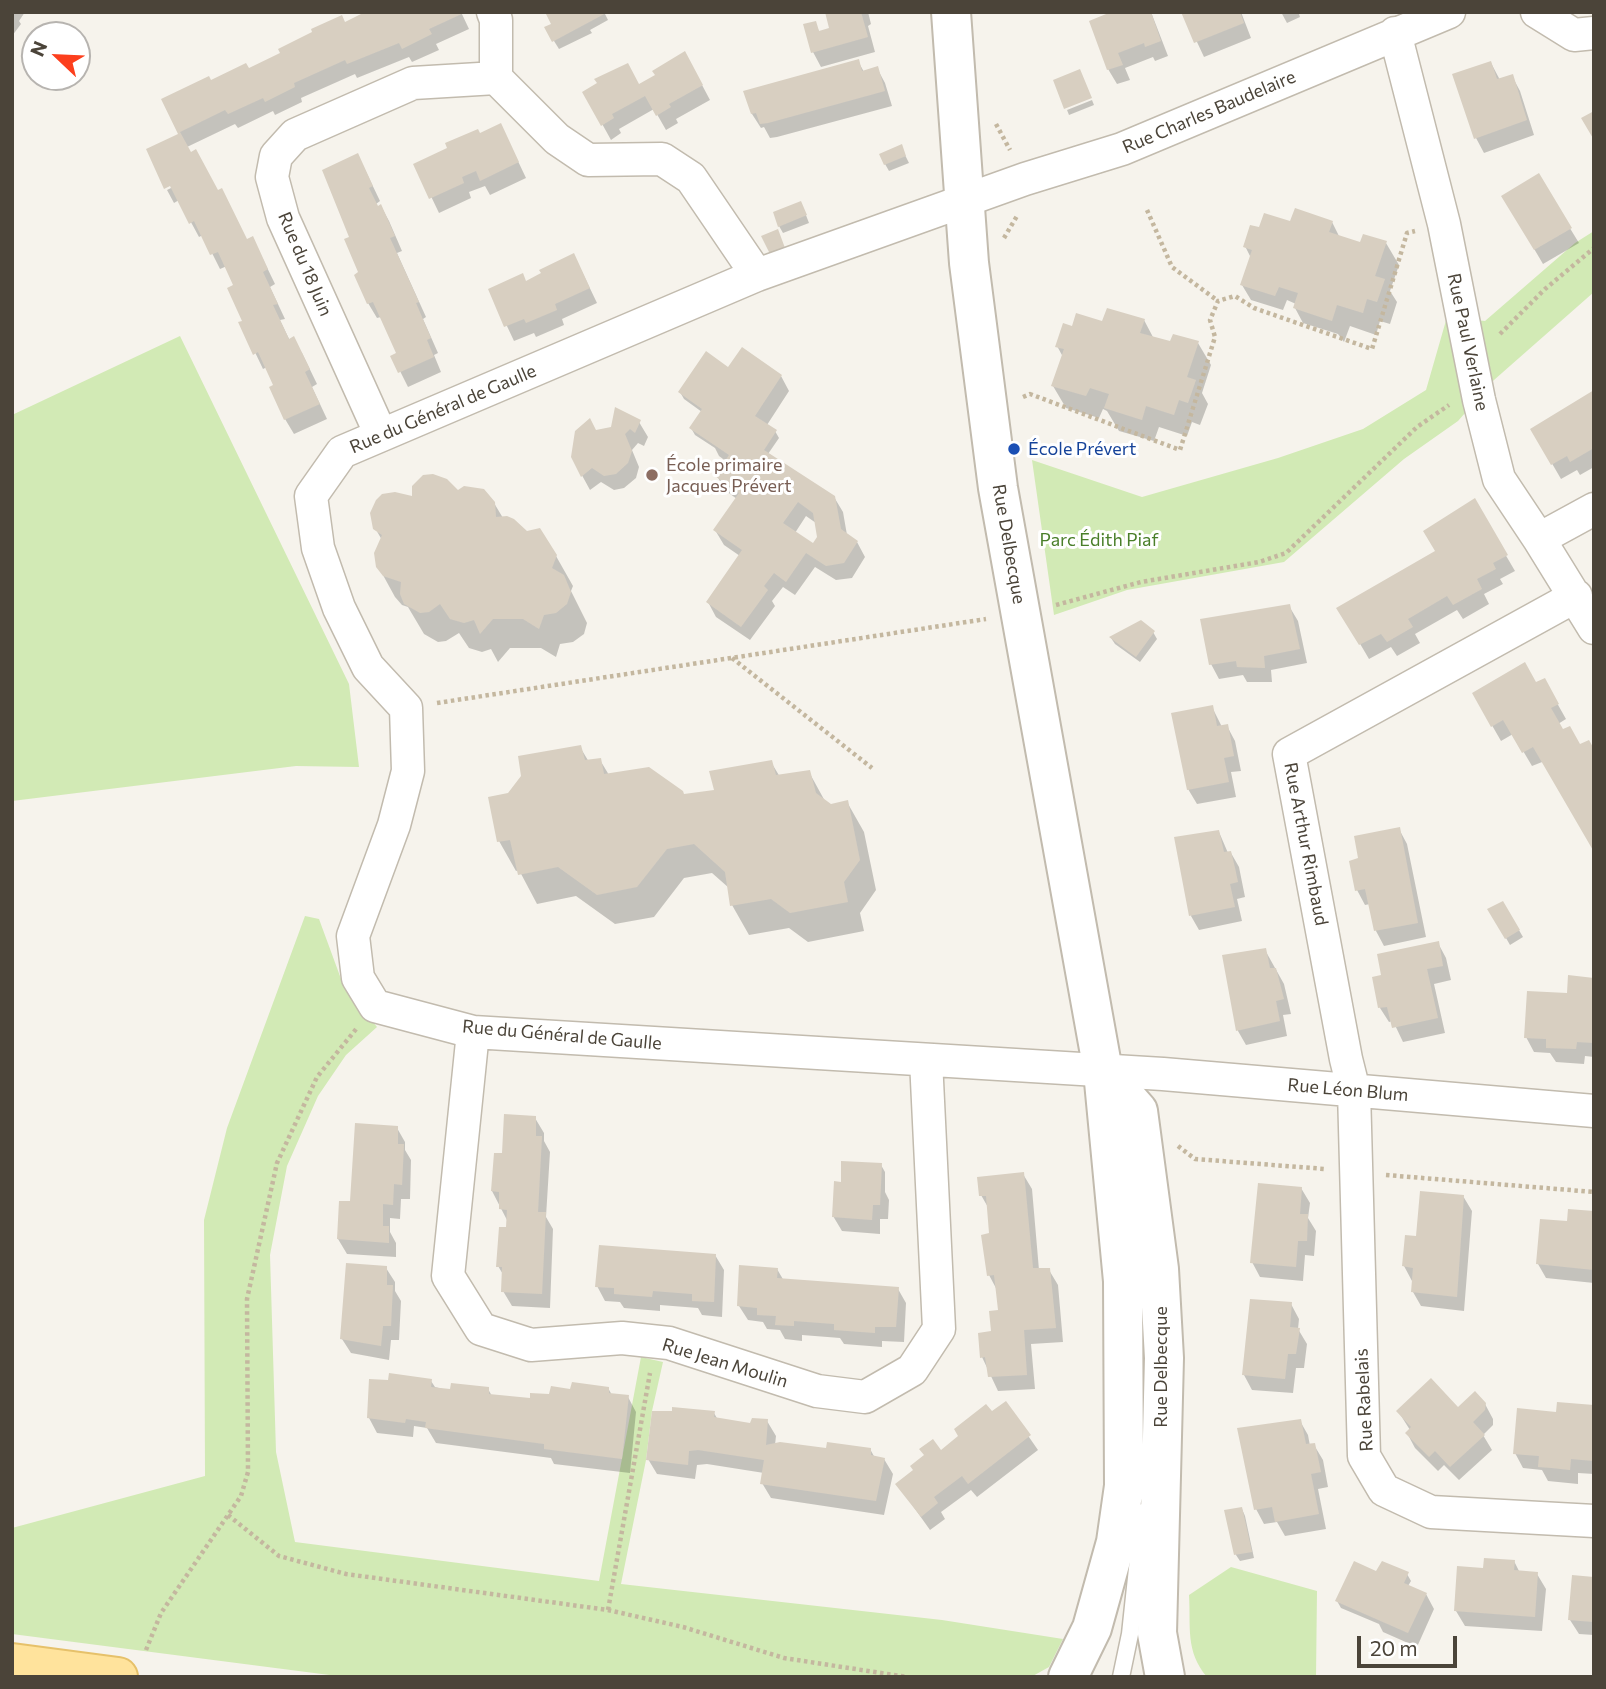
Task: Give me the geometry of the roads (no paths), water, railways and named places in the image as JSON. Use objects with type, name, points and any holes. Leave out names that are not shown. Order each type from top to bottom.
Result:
[{"type":"main road","points":[[12,1662],[118,1677]]},
{"type":"street","points":[[492,12],[496,20],[496,78],[557,139],[588,160],[662,159],[691,178],[757,275]]},
{"type":"street","name":"Rue Delbecque","points":[[951,12],[969,263],[995,461],[1103,1071],[1123,1281],[1124,1486],[1116,1542],[1093,1628],[1068,1677]]},
{"type":"street","name":"Rue Charles Baudelaire","points":[[966,201],[1025,179],[1122,149],[1449,12]]},
{"type":"street","points":[[1537,12],[1574,35],[1594,33]]},
{"type":"street","name":"Rue Paul Verlaine","points":[[1395,33],[1444,224],[1479,400],[1499,479],[1594,628]]},
{"type":"street","name":"Rue du 18 Juin","points":[[381,435],[283,218],[272,177],[276,156],[295,135],[413,83],[496,78]]},
{"type":"street","name":"Rue du Général de Gaulle","points":[[966,201],[757,275],[342,452],[311,496],[318,548],[339,608],[368,667],[406,708],[408,771],[394,825],[353,936],[358,978],[375,1006],[473,1032],[1103,1071]]},
{"type":"street","points":[[1539,539],[1594,509]]},
{"type":"street","name":"Rue Arthur Rimbaud","points":[[1354,1091],[1289,754],[1576,596]]},
{"type":"street","name":"Rue Jean Moulin","points":[[473,1032],[448,1276],[481,1329],[531,1345],[622,1338],[669,1343],[817,1391],[865,1397],[912,1370],[939,1329],[926,1060]]},
{"type":"street","name":"Rue Delbecque","points":[[1103,1071],[1138,1111],[1158,1269],[1164,1357],[1157,1633],[1164,1677]]},
{"type":"street","name":"Rue Léon Blum","points":[[1103,1071],[1594,1111]]},
{"type":"street","name":"Rue Rabelais","points":[[1354,1091],[1364,1456],[1384,1490],[1431,1512],[1594,1521]]},
{"type":"lane","points":[[1114,1187],[1136,1231],[1142,1261]]},
{"type":"lane","points":[[1121,1677],[1130,1634],[1145,1493],[1146,1416]]},
{"type":"place","name":"École Prévert","points":[[1014,449]]},
{"type":"place","name":"École primaire Jacques Prévert","points":[[652,475]]},
{"type":"park label","name":"Parc Édith Piaf","points":[[1099,540]]}]
